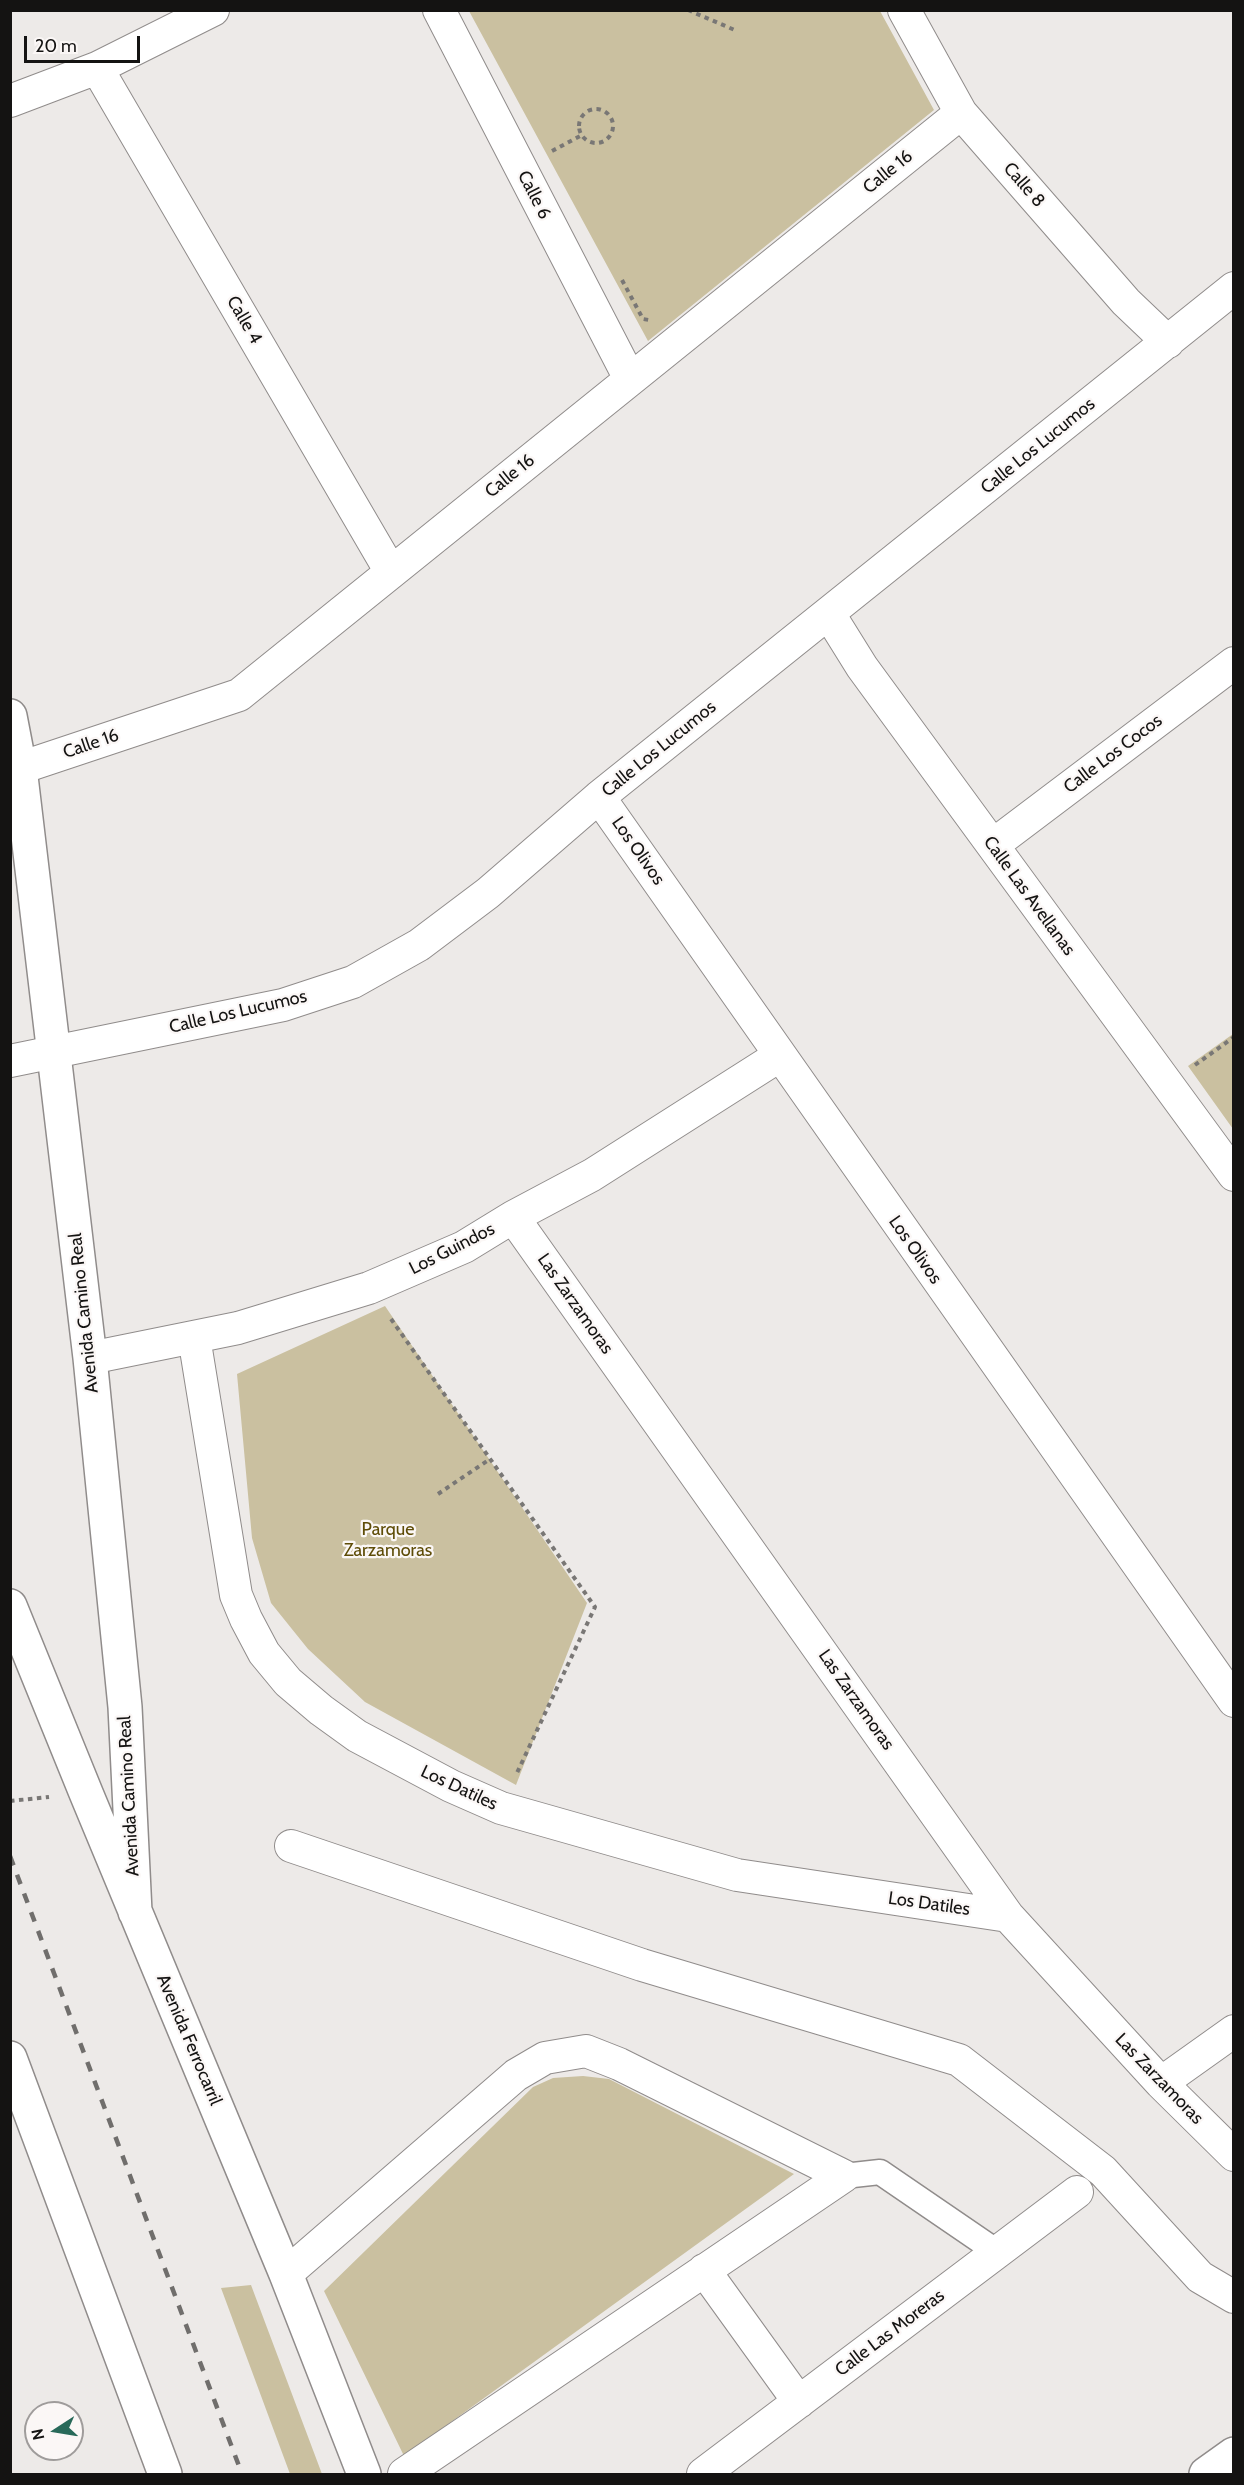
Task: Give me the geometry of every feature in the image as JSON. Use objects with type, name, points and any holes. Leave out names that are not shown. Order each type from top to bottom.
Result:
[{"type":"street","points":[[10,101],[97,68],[213,10]]},
{"type":"street","name":"Calle 6","points":[[439,10],[630,380]]},
{"type":"street","name":"Calle 8","points":[[904,10],[961,113],[1126,302],[1168,342]]},
{"type":"street","name":"Calle 4","points":[[97,68],[391,572]]},
{"type":"street","name":"Calle 16","points":[[20,768],[239,695],[961,113]]},
{"type":"street","name":"Calle Los Lucumos","points":[[10,1061],[283,1005],[352,981],[419,945],[488,893],[599,797],[1233,288]]},
{"type":"street","name":"Calle Las Avellanas","points":[[829,614],[862,667],[1233,1175]]},
{"type":"street","name":"Calle Los Cocos","points":[[993,845],[1233,663]]},
{"type":"street","name":"Avenida Camino Real","points":[[10,716],[20,768],[90,1358],[124,1707],[135,1912]]},
{"type":"street","name":"Los Olivos","points":[[599,797],[1233,1701]]},
{"type":"street","name":"Los Guindos","points":[[90,1358],[238,1328],[369,1288],[464,1247],[513,1217],[592,1175],[779,1056]]},
{"type":"street","name":"Las Zarzamoras","points":[[513,1217],[1008,1916],[1161,2084],[1233,2155]]},
{"type":"street","name":"Los Datiles","points":[[194,1337],[236,1595],[264,1653],[288,1682],[357,1736],[423,1772],[501,1808],[737,1875],[1008,1916]]},
{"type":"street","name":"Avenida Ferrocarril","points":[[10,1606],[286,2274],[364,2475]]},
{"type":"street","points":[[291,1846],[642,1965],[959,2060],[1103,2171],[1200,2277],[1233,2297]]},
{"type":"street","points":[[1161,2084],[1233,2031]]},
{"type":"street","points":[[286,2274],[516,2075],[545,2058],[586,2051],[618,2064],[844,2176]]},
{"type":"street","points":[[10,2058],[165,2475]]},
{"type":"street","points":[[404,2475],[844,2176],[880,2172],[997,2252]]},
{"type":"street","name":"Calle Las Moreras","points":[[703,2475],[1077,2192]]},
{"type":"street","points":[[704,2270],[799,2402]]},
{"type":"street","points":[[1206,2475],[1233,2454]]},
{"type":"path","points":[[688,10],[737,31]]},
{"type":"path","points":[[592,109],[600,109],[608,113],[613,121],[613,131],[608,138],[599,143],[590,141],[582,135],[579,128],[580,120],[585,113],[592,109]]},
{"type":"path","points":[[552,151],[582,135]]},
{"type":"path","points":[[1191,1067],[1233,1037]]},
{"type":"path","points":[[369,1288],[594,1607],[501,1808]]},
{"type":"path","points":[[438,1494],[490,1460]]},
{"type":"green space","points":[[469,11],[880,11],[934,110],[648,341]]},
{"type":"green space","points":[[1233,1034],[1233,1129],[1188,1066]]},
{"type":"green space","name":"Parque Zarzamoras","points":[[385,1306],[587,1603],[516,1785],[365,1702],[308,1649],[271,1603],[252,1538],[237,1374]]},
{"type":"green space","points":[[583,2076],[609,2079],[794,2174],[404,2456],[324,2291],[533,2087],[553,2078]]},
{"type":"green space","points":[[251,2285],[322,2474],[290,2474],[221,2288]]},
{"type":"railway","points":[[10,1856],[242,2474]]}]
